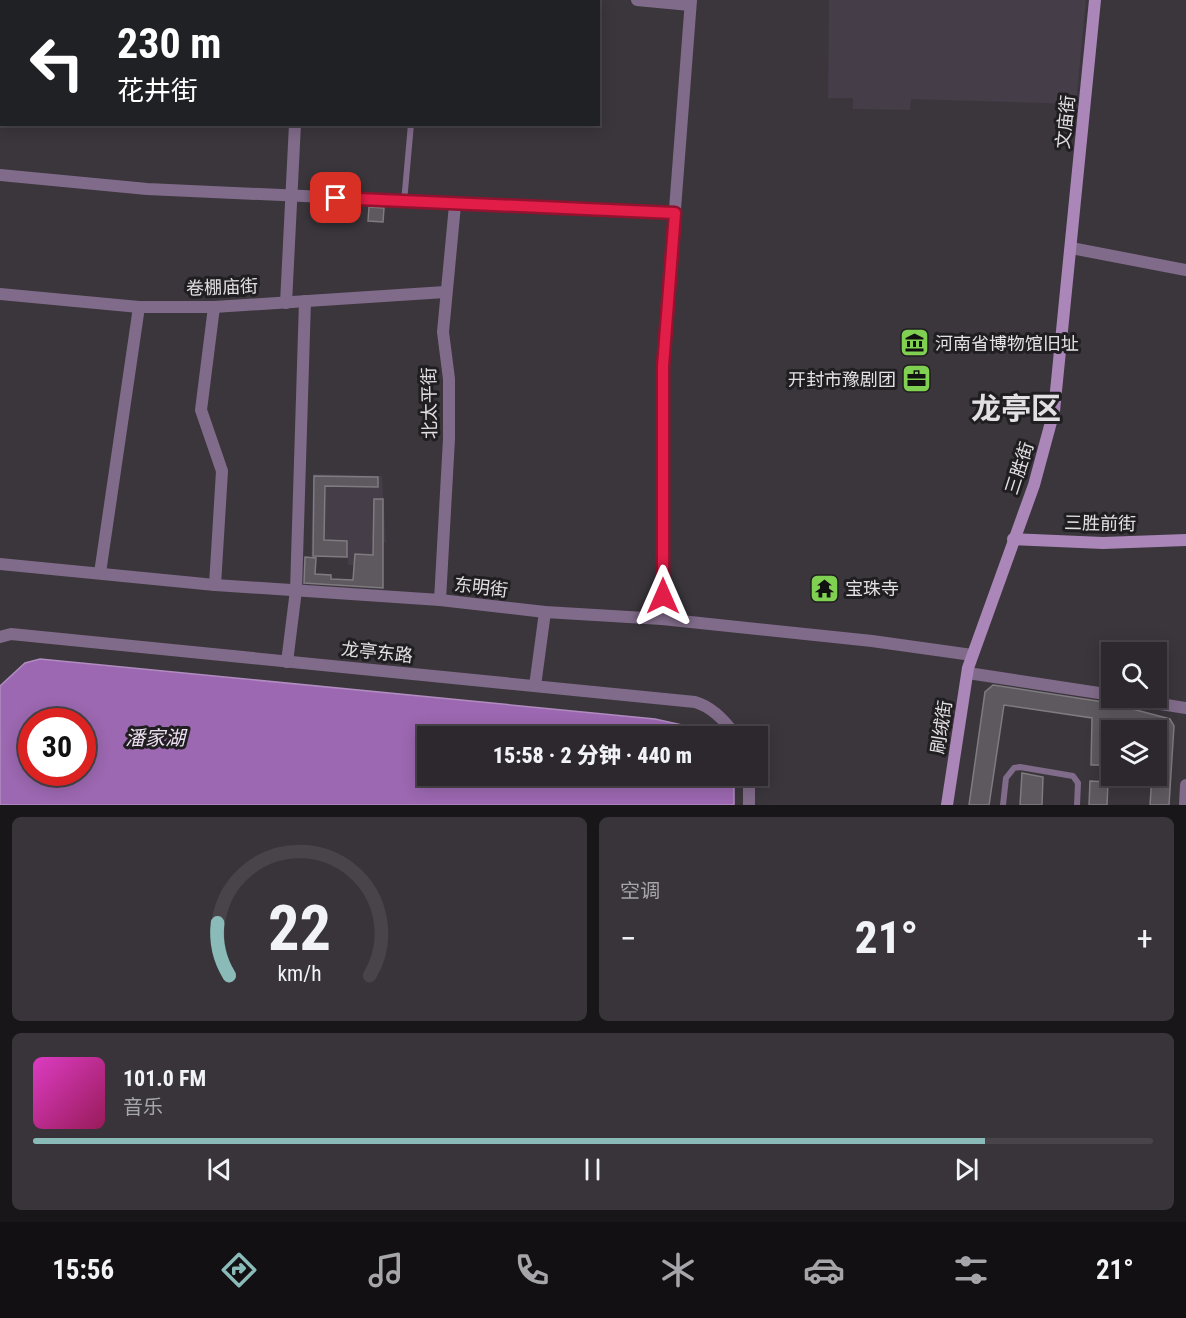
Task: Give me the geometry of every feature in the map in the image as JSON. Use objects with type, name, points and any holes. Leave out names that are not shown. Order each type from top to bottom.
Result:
[{"type":"street","points":[[636,0],[691,3],[663,366],[662,619]]},
{"type":"street","name":"文庙街","points":[[1071,248],[1095,0]]},
{"type":"street","points":[[286,303],[295,126]]},
{"type":"street","points":[[0,175],[147,189],[219,190],[455,205],[675,213]]},
{"type":"street","name":"北太平街","points":[[440,600],[449,439],[449,379],[443,333],[445,292],[455,205]]},
{"type":"street","points":[[1071,248],[1186,270]]},
{"type":"street","name":"三胜街","points":[[972,655],[1038,474],[1054,411],[1071,248]]},
{"type":"street","name":"卷棚庙街","points":[[0,294],[139,307],[214,307],[445,292]]},
{"type":"street","points":[[287,662],[296,590],[305,301]]},
{"type":"street","points":[[100,573],[139,307]]},
{"type":"street","points":[[214,307],[201,410],[222,471],[215,585]]},
{"type":"street","name":"三胜前街","points":[[1013,539],[1103,543],[1186,540]]},
{"type":"street","name":"东明街","points":[[0,564],[215,585],[440,600],[545,612],[662,619],[872,641],[972,655]]},
{"type":"street","points":[[535,686],[545,612]]},
{"type":"street","name":"龙亭东路","points":[[0,637],[11,634],[695,702],[705,705],[729,726]]},
{"type":"street","name":"刷绒街","points":[[947,805],[972,655]]},
{"type":"street","points":[[968,673],[1101,693]]},
{"type":"street","points":[[1167,705],[1186,708]]},
{"type":"street","points":[[1185,805],[1186,785]]},
{"type":"street","points":[[748,786],[748,805]]},
{"type":"lane","points":[[404,202],[411,126]]},
{"type":"lane","points":[[1003,805],[1006,778],[1014,768],[1020,767],[1073,776],[1078,783],[1077,805]]},
{"type":"shaded area","points":[[829,0],[1086,0],[1076,104],[911,99],[910,110],[853,109],[853,98],[828,98]]},
{"type":"shaded area","points":[[313,474],[382,476],[386,542],[372,542],[372,565],[348,565],[348,558],[311,556]]},
{"type":"water","name":"潘家湖","points":[[40,659],[655,719],[684,726],[417,726],[417,786],[734,786],[734,805],[0,805],[0,686],[25,663]]},
{"type":"building","points":[[369,207],[384,208],[383,222],[368,221]]},
{"type":"building","points":[[314,476],[378,477],[378,487],[325,486],[324,540],[347,541],[347,557],[313,556]]},
{"type":"building","points":[[374,499],[383,499],[383,588],[304,583],[305,557],[316,558],[315,574],[331,575],[331,579],[353,580],[355,554],[373,555]]},
{"type":"building","points":[[993,685],[1101,702],[1101,708],[1129,708],[1170,719],[1174,726],[1169,805],[1150,805],[1151,786],[1167,786],[1167,720],[1101,720],[1101,765],[1091,765],[1092,718],[1004,705],[989,805],[969,805],[985,692]]},
{"type":"building","points":[[1022,773],[1043,777],[1042,805],[1020,805]]},
{"type":"building","points":[[1090,781],[1101,782],[1101,786],[1108,786],[1107,805],[1089,805]]},
{"type":"place","name":"河南省博物馆旧址","points":[[914,343]]},
{"type":"place","name":"开封市豫剧团","points":[[917,379]]},
{"type":"place","name":"宝珠寺","points":[[824,588]]},
{"type":"district","name":"龙亭区","points":[[1016,408]]},
{"type":"route","points":[[336,198],[675,213],[663,366],[663,596]]}]
